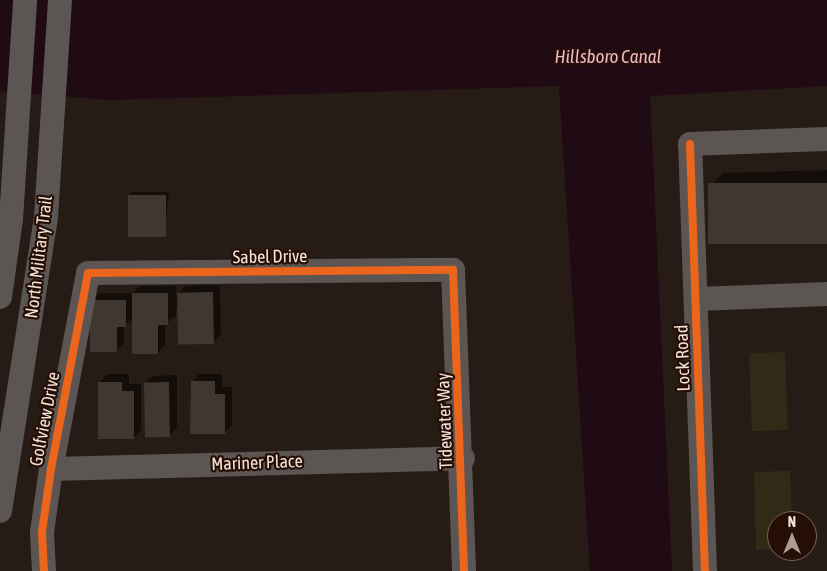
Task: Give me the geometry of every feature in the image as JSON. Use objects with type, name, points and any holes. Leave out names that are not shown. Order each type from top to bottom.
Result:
[{"type":"street","name":"North Military Trail","points":[[0,297],[19,114],[25,0]]},
{"type":"street","name":"North Military Trail","points":[[0,511],[32,320],[55,112],[60,0]]},
{"type":"street","name":"Lock Road","points":[[706,571],[690,144],[827,139]]},
{"type":"street","name":"Sabel Drive","points":[[88,273],[453,270]]},
{"type":"street","name":"Tidewater Way","points":[[453,270],[463,458],[464,571]]},
{"type":"street","name":"Golfview Drive","points":[[44,571],[42,532],[51,469],[88,273]]},
{"type":"street","name":"Lock Road","points":[[696,299],[827,294]]},
{"type":"street","name":"Mariner Place","points":[[51,469],[463,458]]},
{"type":"shaded area","points":[[785,352],[788,430],[752,431],[749,353]]},
{"type":"shaded area","points":[[790,471],[792,511],[767,511],[767,549],[756,550],[754,472]]},
{"type":"water","name":"Hillsboro Canal","points":[[0,0],[827,0],[827,86],[650,96],[672,571],[590,571],[559,86],[108,100],[0,91]]},
{"type":"building","points":[[708,183],[827,183],[827,244],[708,244]]},
{"type":"building","points":[[128,195],[166,195],[166,237],[128,237]]},
{"type":"building","points":[[213,292],[214,344],[178,345],[177,293]]},
{"type":"building","points":[[132,293],[168,293],[168,325],[158,325],[158,354],[132,354]]},
{"type":"building","points":[[90,300],[126,300],[126,327],[117,327],[117,352],[90,352]]},
{"type":"building","points":[[191,381],[215,381],[215,394],[225,394],[225,434],[190,434]]},
{"type":"building","points":[[98,382],[122,382],[122,391],[134,391],[134,439],[98,439]]},
{"type":"building","points":[[144,382],[169,382],[170,437],[145,437]]},
{"type":"cycle path","points":[[690,144],[705,571]]},
{"type":"cycle path","points":[[44,571],[42,532],[51,469],[88,273],[453,270],[464,571]]}]
